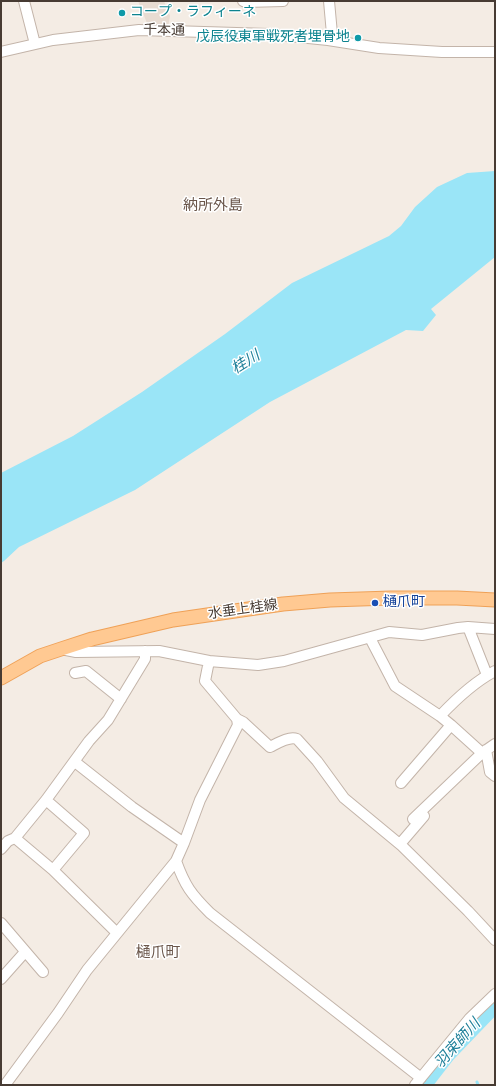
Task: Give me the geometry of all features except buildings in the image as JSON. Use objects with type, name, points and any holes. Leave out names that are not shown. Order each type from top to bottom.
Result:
[{"type":"main road","name":"水垂上桂線","points":[[1,678],[40,656],[61,648],[92,639],[173,620],[283,604],[330,600],[457,598],[495,600]]},
{"type":"street","points":[[24,1],[35,44]]},
{"type":"street","points":[[243,1],[284,1]]},
{"type":"street","points":[[328,40],[332,34],[329,1]]},
{"type":"street","name":"千本通","points":[[1,52],[61,39],[139,30],[269,34],[328,40],[380,48],[442,52],[495,52]]},
{"type":"street","points":[[61,648],[76,652],[159,651],[209,660],[258,665],[269,664],[389,632],[422,635],[468,627],[495,629]]},
{"type":"street","points":[[440,716],[457,698],[491,673],[468,627]]},
{"type":"street","points":[[370,638],[395,686],[440,716],[484,751],[490,772],[495,776]]},
{"type":"street","points":[[116,932],[53,870],[6,841],[46,800],[89,742],[108,720],[145,659],[144,651]]},
{"type":"street","points":[[209,660],[205,681],[238,719],[270,747],[288,739],[298,739],[317,761],[344,798],[400,844],[468,911],[495,940]]},
{"type":"street","points":[[75,673],[86,671],[121,699]]},
{"type":"street","points":[[5,1085],[58,1013],[86,970],[176,861],[200,800],[238,725],[238,719]]},
{"type":"street","points":[[401,783],[451,725]]},
{"type":"street","points":[[413,819],[449,783],[484,751],[495,744]]},
{"type":"street","points":[[75,762],[132,807],[184,843]]},
{"type":"street","points":[[400,844],[423,816],[447,791],[449,783]]},
{"type":"street","points":[[46,800],[84,833],[53,870]]},
{"type":"street","points":[[176,861],[184,882],[193,896],[210,913],[418,1082],[470,1018],[495,994]]},
{"type":"street","points":[[1,923],[43,972]]},
{"type":"street","points":[[1,980],[25,952]]},
{"type":"shaded area","points":[[138,1],[164,1],[170,16],[168,28],[149,28]]},
{"type":"water","name":"桂川","points":[[495,171],[495,257],[431,309],[436,315],[423,331],[406,330],[270,402],[135,490],[19,547],[1,563],[1,473],[73,436],[142,392],[225,334],[292,283],[389,236],[401,226],[415,207],[437,187],[467,173]]},
{"type":"waterway","name":"羽束師川","points":[[423,1085],[447,1054],[495,1004]]},
{"type":"place","name":"コープ・ラフィーネ","points":[[122,13]]},
{"type":"place","name":"戊辰役東軍戦死者埋骨地","points":[[358,38]]},
{"type":"place","name":"樋爪町","points":[[375,603]]},
{"type":"district","name":"納所外島","points":[[213,206]]},
{"type":"district","name":"樋爪町","points":[[158,953]]}]
